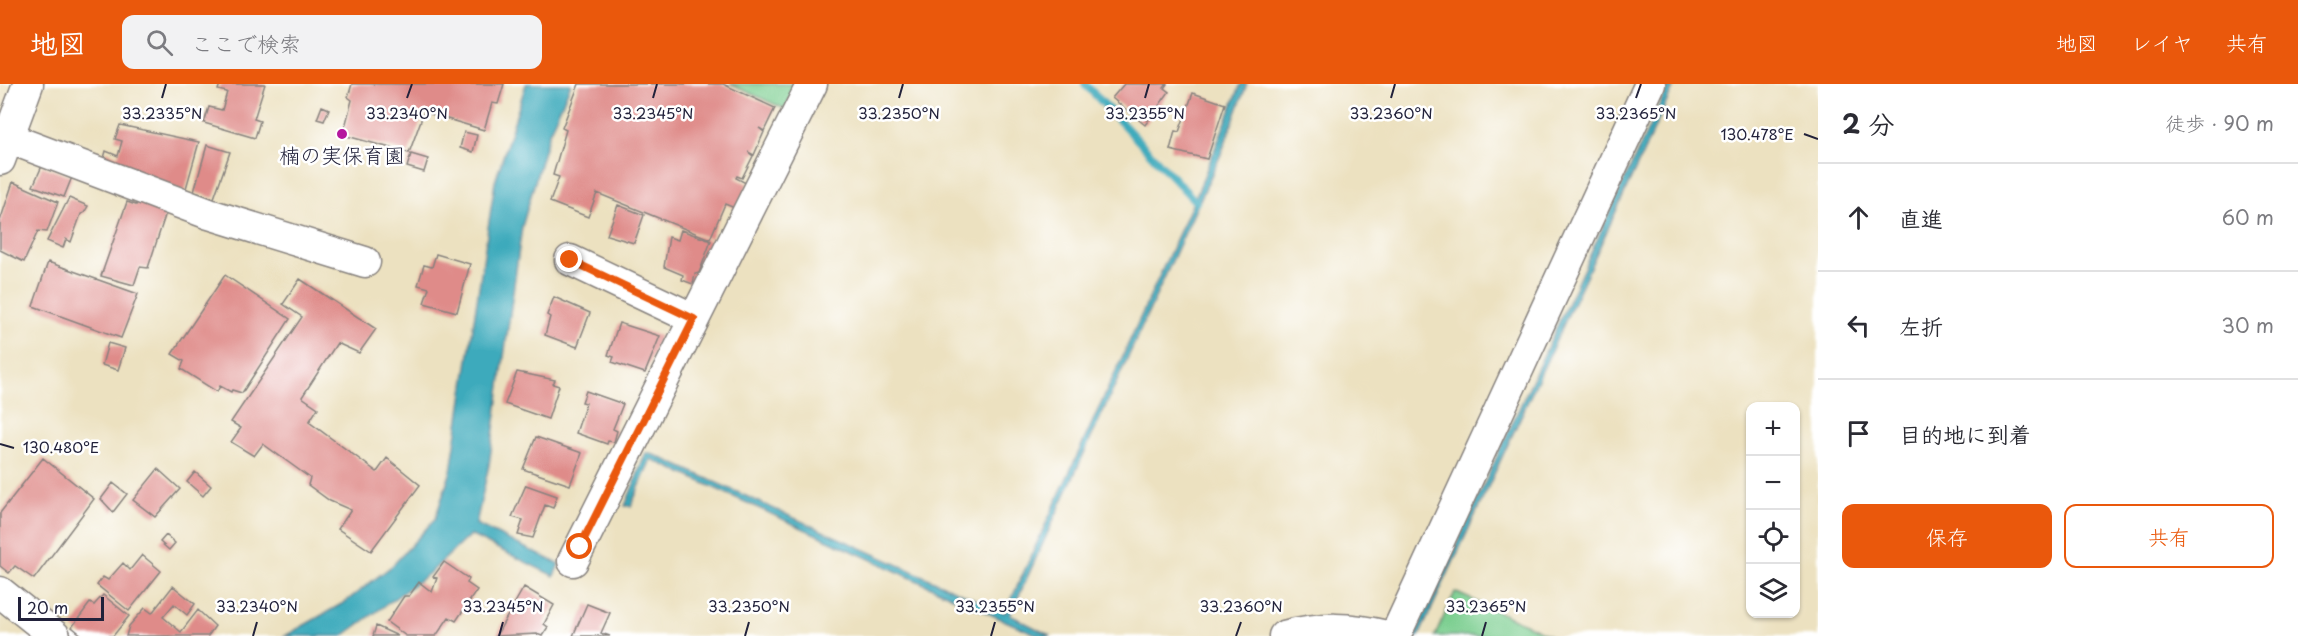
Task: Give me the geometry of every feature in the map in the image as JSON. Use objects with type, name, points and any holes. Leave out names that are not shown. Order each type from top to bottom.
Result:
[{"type":"street","points":[[28,84],[4,149],[365,262]]},
{"type":"street","points":[[573,561],[812,84]]},
{"type":"street","points":[[1395,636],[1650,84]]},
{"type":"street","points":[[570,260],[694,319]]},
{"type":"street","points":[[0,592],[51,635]]},
{"type":"street","points":[[1284,636],[1315,628],[1363,630],[1388,636]]},
{"type":"green space","points":[[730,84],[797,84],[785,109]]},
{"type":"green space","points":[[1455,592],[1551,636],[1435,636]]},
{"type":"water","points":[[526,84],[571,84],[549,133],[522,227],[489,465],[476,524],[559,564],[554,576],[470,535],[431,572],[343,636],[285,636],[345,602],[393,565],[435,519],[451,471],[495,182]]},
{"type":"water","points":[[1241,84],[1247,84],[1221,154],[1010,615],[1051,636],[1040,636],[1001,619],[651,459],[631,506],[625,506],[646,453],[657,456],[1005,613],[1196,196]]},
{"type":"water","points":[[1669,84],[1675,84],[1419,636],[1414,636]]},
{"type":"building","points":[[220,84],[265,84],[254,119],[260,121],[255,138],[204,123],[209,107],[222,110],[227,92],[218,90]]},
{"type":"building","points":[[352,84],[504,84],[498,104],[492,103],[484,130],[424,112],[409,153],[343,135],[352,100],[348,97]]},
{"type":"building","points":[[579,84],[723,84],[775,108],[764,131],[759,128],[764,132],[754,155],[748,152],[753,156],[742,178],[737,176],[736,178],[748,184],[737,209],[725,204],[710,239],[597,193],[588,217],[550,202],[559,177],[553,175],[566,130],[562,128]]},
{"type":"building","points":[[1124,84],[1167,84],[1164,88],[1169,92],[1145,125],[1112,98]]},
{"type":"building","points":[[1193,93],[1225,104],[1207,159],[1170,150],[1175,131],[1179,132]]},
{"type":"building","points":[[322,106],[329,109],[324,121],[317,119]]},
{"type":"building","points":[[120,125],[199,142],[185,192],[102,165],[106,151],[118,156],[122,141],[115,139]]},
{"type":"building","points":[[464,132],[477,135],[473,152],[460,148]]},
{"type":"building","points":[[207,145],[230,152],[214,198],[194,192]]},
{"type":"building","points":[[411,154],[428,159],[424,172],[407,167]]},
{"type":"building","points":[[42,166],[72,177],[64,197],[33,186]]},
{"type":"building","points":[[13,182],[58,202],[47,232],[38,231],[24,262],[0,250],[0,221]]},
{"type":"building","points":[[69,198],[88,206],[81,214],[71,242],[66,239],[63,248],[47,241]]},
{"type":"building","points":[[138,200],[165,209],[165,216],[148,268],[140,267],[134,285],[101,276],[127,202],[136,205]]},
{"type":"building","points":[[618,205],[644,215],[634,243],[607,235]]},
{"type":"building","points":[[681,230],[711,241],[699,273],[695,274],[693,284],[682,280],[683,275],[664,267],[669,237],[678,240]]},
{"type":"building","points":[[436,254],[470,264],[457,312],[424,303],[429,288],[418,285],[424,265],[432,267]]},
{"type":"building","points":[[48,262],[138,294],[121,338],[33,306]]},
{"type":"building","points":[[225,275],[290,319],[242,393],[232,390],[231,392],[220,386],[217,392],[181,369],[184,361],[172,354]]},
{"type":"building","points":[[300,279],[376,329],[359,353],[337,343],[302,397],[318,408],[309,422],[377,472],[387,458],[420,485],[371,551],[338,529],[351,510],[330,501],[308,485],[310,478],[263,444],[254,456],[231,442],[241,428],[231,422],[302,317],[283,304]]},
{"type":"building","points":[[554,297],[590,313],[577,347],[545,335],[550,317],[547,315]]},
{"type":"building","points":[[619,323],[660,336],[645,373],[612,362],[614,357],[608,355]]},
{"type":"building","points":[[108,343],[125,348],[118,370],[102,365]]},
{"type":"building","points":[[517,372],[555,380],[553,384],[559,386],[548,419],[505,404]]},
{"type":"building","points":[[586,391],[623,404],[613,429],[617,431],[614,442],[608,441],[607,444],[576,433],[586,403],[582,402]]},
{"type":"building","points":[[536,437],[582,453],[570,485],[523,469]]},
{"type":"building","points":[[43,458],[94,499],[34,579],[15,566],[9,573],[0,566],[0,513]]},
{"type":"building","points":[[158,469],[180,489],[155,517],[133,500]]},
{"type":"building","points":[[195,472],[211,486],[203,496],[187,482]]},
{"type":"building","points":[[113,483],[127,494],[113,512],[101,499]]},
{"type":"building","points":[[526,485],[557,496],[553,508],[545,505],[533,538],[518,535],[523,520],[512,517]]},
{"type":"building","points":[[166,535],[175,543],[169,550],[160,542]]},
{"type":"building","points":[[142,555],[161,571],[129,611],[97,585],[103,577],[108,580],[123,563],[130,570]]},
{"type":"building","points":[[444,562],[469,579],[467,583],[477,590],[456,621],[449,617],[436,636],[406,636],[387,622],[404,596],[409,596],[419,582],[432,592],[437,578],[433,577]]},
{"type":"building","points":[[173,586],[195,604],[187,615],[174,604],[163,617],[181,632],[198,610],[215,626],[208,636],[126,636],[129,626],[145,608],[152,613]]},
{"type":"building","points":[[524,587],[554,605],[544,624],[548,627],[542,636],[537,634],[496,636]]},
{"type":"building","points":[[103,595],[129,616],[113,636],[83,636],[72,627],[90,603],[94,605]]},
{"type":"building","points":[[587,604],[610,613],[601,633],[610,636],[573,636]]},
{"type":"building","points":[[376,626],[398,636],[373,636]]},
{"type":"waterway","points":[[1085,84],[1196,202]]},
{"type":"place","name":"楠の実保育園","points":[[342,134]]},
{"type":"route","points":[[570,260],[694,319],[580,547]]}]
